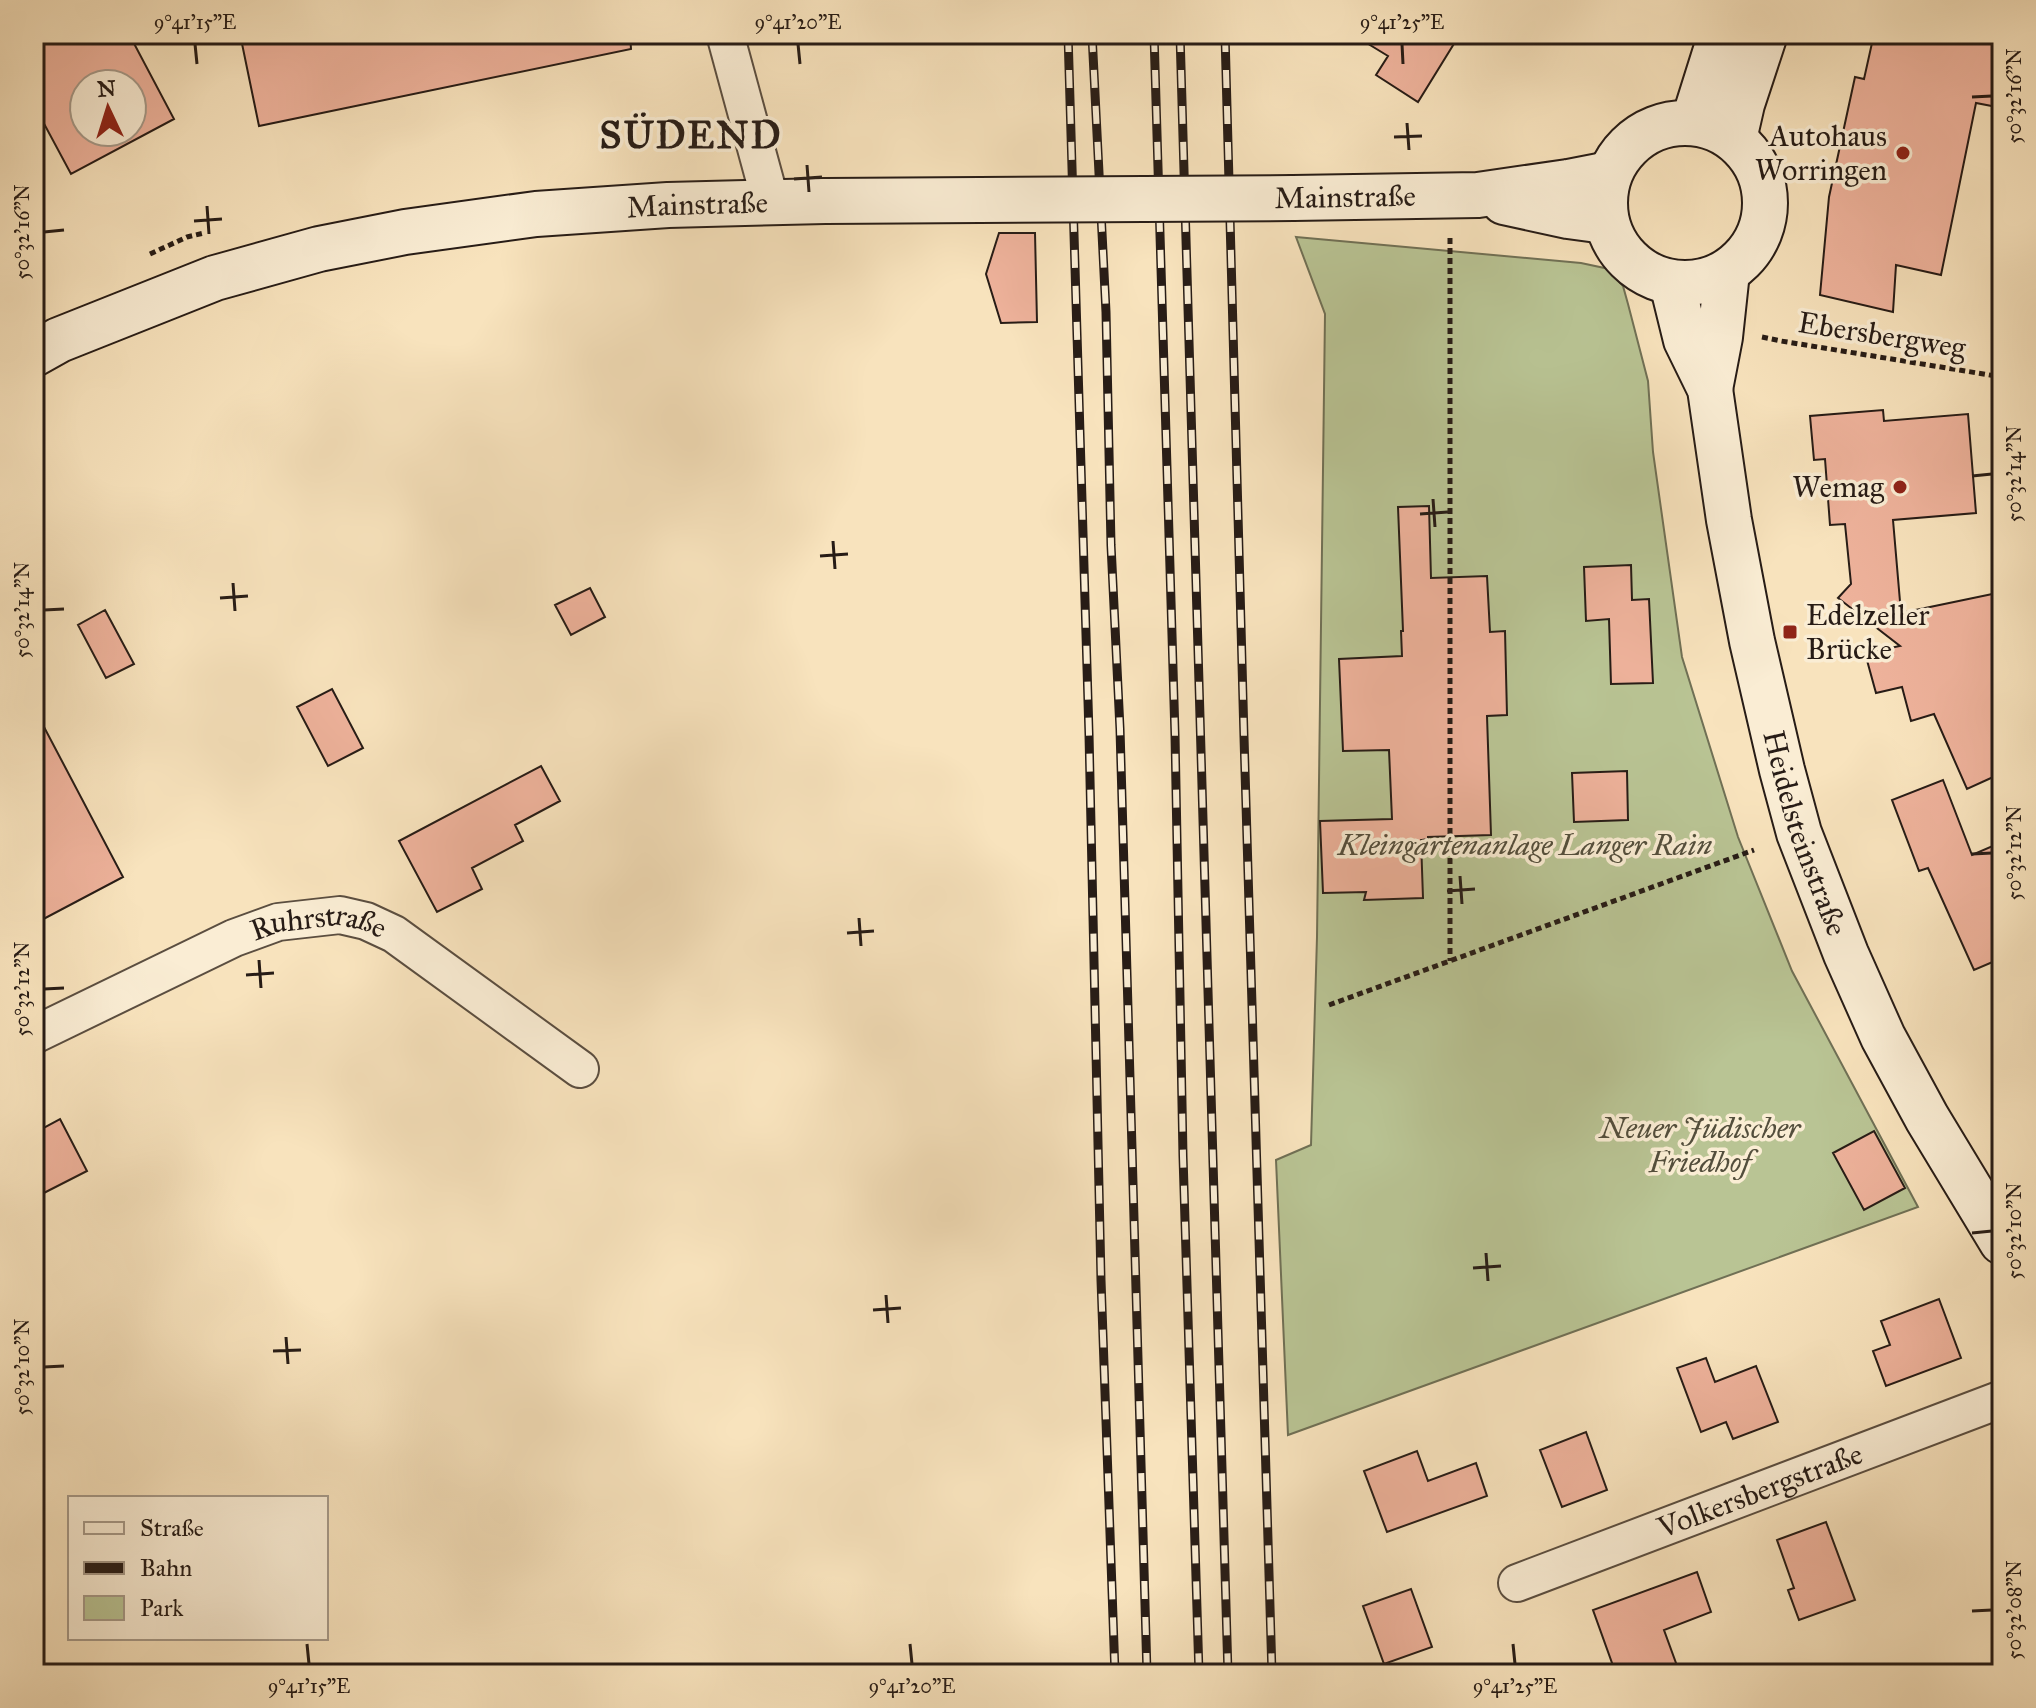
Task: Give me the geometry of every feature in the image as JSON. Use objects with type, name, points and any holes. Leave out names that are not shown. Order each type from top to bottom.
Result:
[{"type":"main road","points":[[1693,123],[1721,34]]},
{"type":"main road","points":[[1734,139],[1765,34]]},
{"type":"main road","points":[[1693,123],[1715,129],[1734,139],[1749,155],[1760,175],[1765,197],[1764,219],[1757,240],[1744,258],[1727,272],[1691,283],[1672,283],[1649,276],[1629,262],[1614,243],[1605,221],[1604,197],[1609,174],[1619,156],[1634,141],[1652,130],[1672,124],[1693,123]]},
{"type":"main road","name":"Mainstraße","points":[[34,354],[59,340],[215,278],[319,249],[405,232],[536,214],[668,205],[825,201],[1478,195],[1609,174]]},
{"type":"main road","name":"Mainstraße","points":[[1478,195],[1568,216],[1605,221]]},
{"type":"main road","name":"Heidelsteinstraße","points":[[1710,389],[1720,337],[1727,272]]},
{"type":"main road","name":"Heidelsteinstraße","points":[[1672,283],[1686,340],[1710,389],[1729,520],[1749,626],[1778,757],[1799,833],[1846,954],[1883,1037],[1927,1118],[2002,1242]]},
{"type":"street","points":[[725,34],[771,203]]},
{"type":"street","name":"Ruhrstraße","points":[[34,1035],[234,938],[278,922],[340,915],[366,921],[394,934],[580,1069]]},
{"type":"street","name":"Volkersbergstraße","points":[[1517,1583],[2002,1399]]},
{"type":"path","points":[[1450,234],[1450,961]]},
{"type":"path","name":"Ebersbergweg","points":[[1756,335],[2002,377]]},
{"type":"path","points":[[1329,1005],[1754,850]]},
{"type":"green space","name":"Kleingartenanlage Langer Rain","points":[[1296,237],[1581,263],[1609,269],[1623,286],[1648,381],[1653,452],[1682,657],[1738,837],[1792,971],[1918,1207],[1288,1435],[1276,1160],[1311,1145],[1317,937],[1325,314]]},
{"type":"building","points":[[34,34],[129,34],[147,68],[68,68],[68,148],[120,148],[71,174],[34,105]]},
{"type":"building","points":[[240,34],[630,34],[631,49],[259,126]]},
{"type":"building","points":[[1352,34],[1460,34],[1418,102],[1376,75],[1388,56]]},
{"type":"building","name":"Autohaus Worringen","points":[[1874,34],[2002,34],[2002,108],[1976,103],[1941,275],[1896,265],[1893,312],[1820,295],[1829,197],[1855,77],[1864,79]]},
{"type":"building","points":[[148,70],[174,119],[148,133]]},
{"type":"building","points":[[999,233],[1035,233],[1037,322],[1001,323],[986,274]]},
{"type":"building","points":[[1883,410],[1884,421],[1968,414],[1976,513],[1893,520],[1901,613],[2002,592],[2002,773],[1967,789],[1934,714],[1911,721],[1902,687],[1876,693],[1865,653],[1900,646],[1838,598],[1851,584],[1845,524],[1830,525],[1825,459],[1814,460],[1810,416]]},
{"type":"building","points":[[1429,506],[1431,578],[1487,576],[1490,632],[1505,631],[1507,715],[1487,716],[1491,835],[1428,837],[1421,840],[1423,898],[1364,900],[1366,892],[1323,893],[1320,821],[1392,819],[1389,750],[1343,751],[1339,659],[1402,656],[1398,507]]},
{"type":"building","points":[[1631,565],[1632,600],[1649,599],[1653,683],[1611,684],[1609,619],[1586,621],[1584,567]]},
{"type":"building","points":[[590,588],[605,617],[571,635],[555,605]]},
{"type":"building","points":[[105,610],[134,664],[106,678],[78,625]]},
{"type":"building","points":[[332,689],[363,748],[328,766],[297,707]]},
{"type":"building","points":[[34,708],[123,877],[34,924]]},
{"type":"building","points":[[541,766],[560,801],[515,825],[523,841],[472,868],[482,889],[437,912],[399,841]]},
{"type":"building","points":[[1627,771],[1628,820],[1574,822],[1572,773]]},
{"type":"building","points":[[1943,780],[1972,855],[2002,842],[2002,958],[1974,970],[1928,868],[1919,871],[1892,800]]},
{"type":"building","points":[[60,1119],[87,1171],[34,1198],[34,1133]]},
{"type":"building","points":[[1874,1131],[1905,1188],[1864,1210],[1833,1153]]},
{"type":"building","points":[[1939,1299],[1961,1358],[1886,1386],[1873,1351],[1890,1345],[1881,1321]]},
{"type":"building","points":[[1706,1358],[1715,1382],[1756,1366],[1778,1422],[1733,1439],[1726,1422],[1701,1432],[1677,1368]]},
{"type":"building","points":[[1586,1432],[1607,1490],[1562,1507],[1540,1450]]},
{"type":"building","points":[[1417,1451],[1428,1481],[1476,1463],[1487,1496],[1387,1532],[1364,1471]]},
{"type":"building","points":[[1826,1522],[1855,1600],[1799,1620],[1788,1590],[1794,1588],[1777,1540]]},
{"type":"building","points":[[1697,1572],[1711,1612],[1664,1630],[1680,1674],[1616,1674],[1593,1610]]},
{"type":"building","points":[[1411,1589],[1432,1647],[1384,1664],[1363,1606]]},
{"type":"railway","points":[[1068,34],[1089,734],[1101,1280],[1115,1674]]},
{"type":"railway","points":[[1092,34],[1106,312],[1111,545],[1120,729],[1147,1674]]},
{"type":"railway","points":[[1154,34],[1199,1674]]},
{"type":"railway","points":[[1180,34],[1228,1674]]},
{"type":"railway","points":[[1225,34],[1272,1674]]},
{"type":"place","name":"Autohaus Worringen","points":[[1903,153]]},
{"type":"place","name":"Wemag","points":[[1900,487]]},
{"type":"place","name":"Edelzeller Brücke","points":[[1790,632]]},
{"type":"district","name":"SÜDEND","points":[[691,135]]},
{"type":"park label","name":"Neuer Jüdischer Friedhof","points":[[1700,1145]]}]
